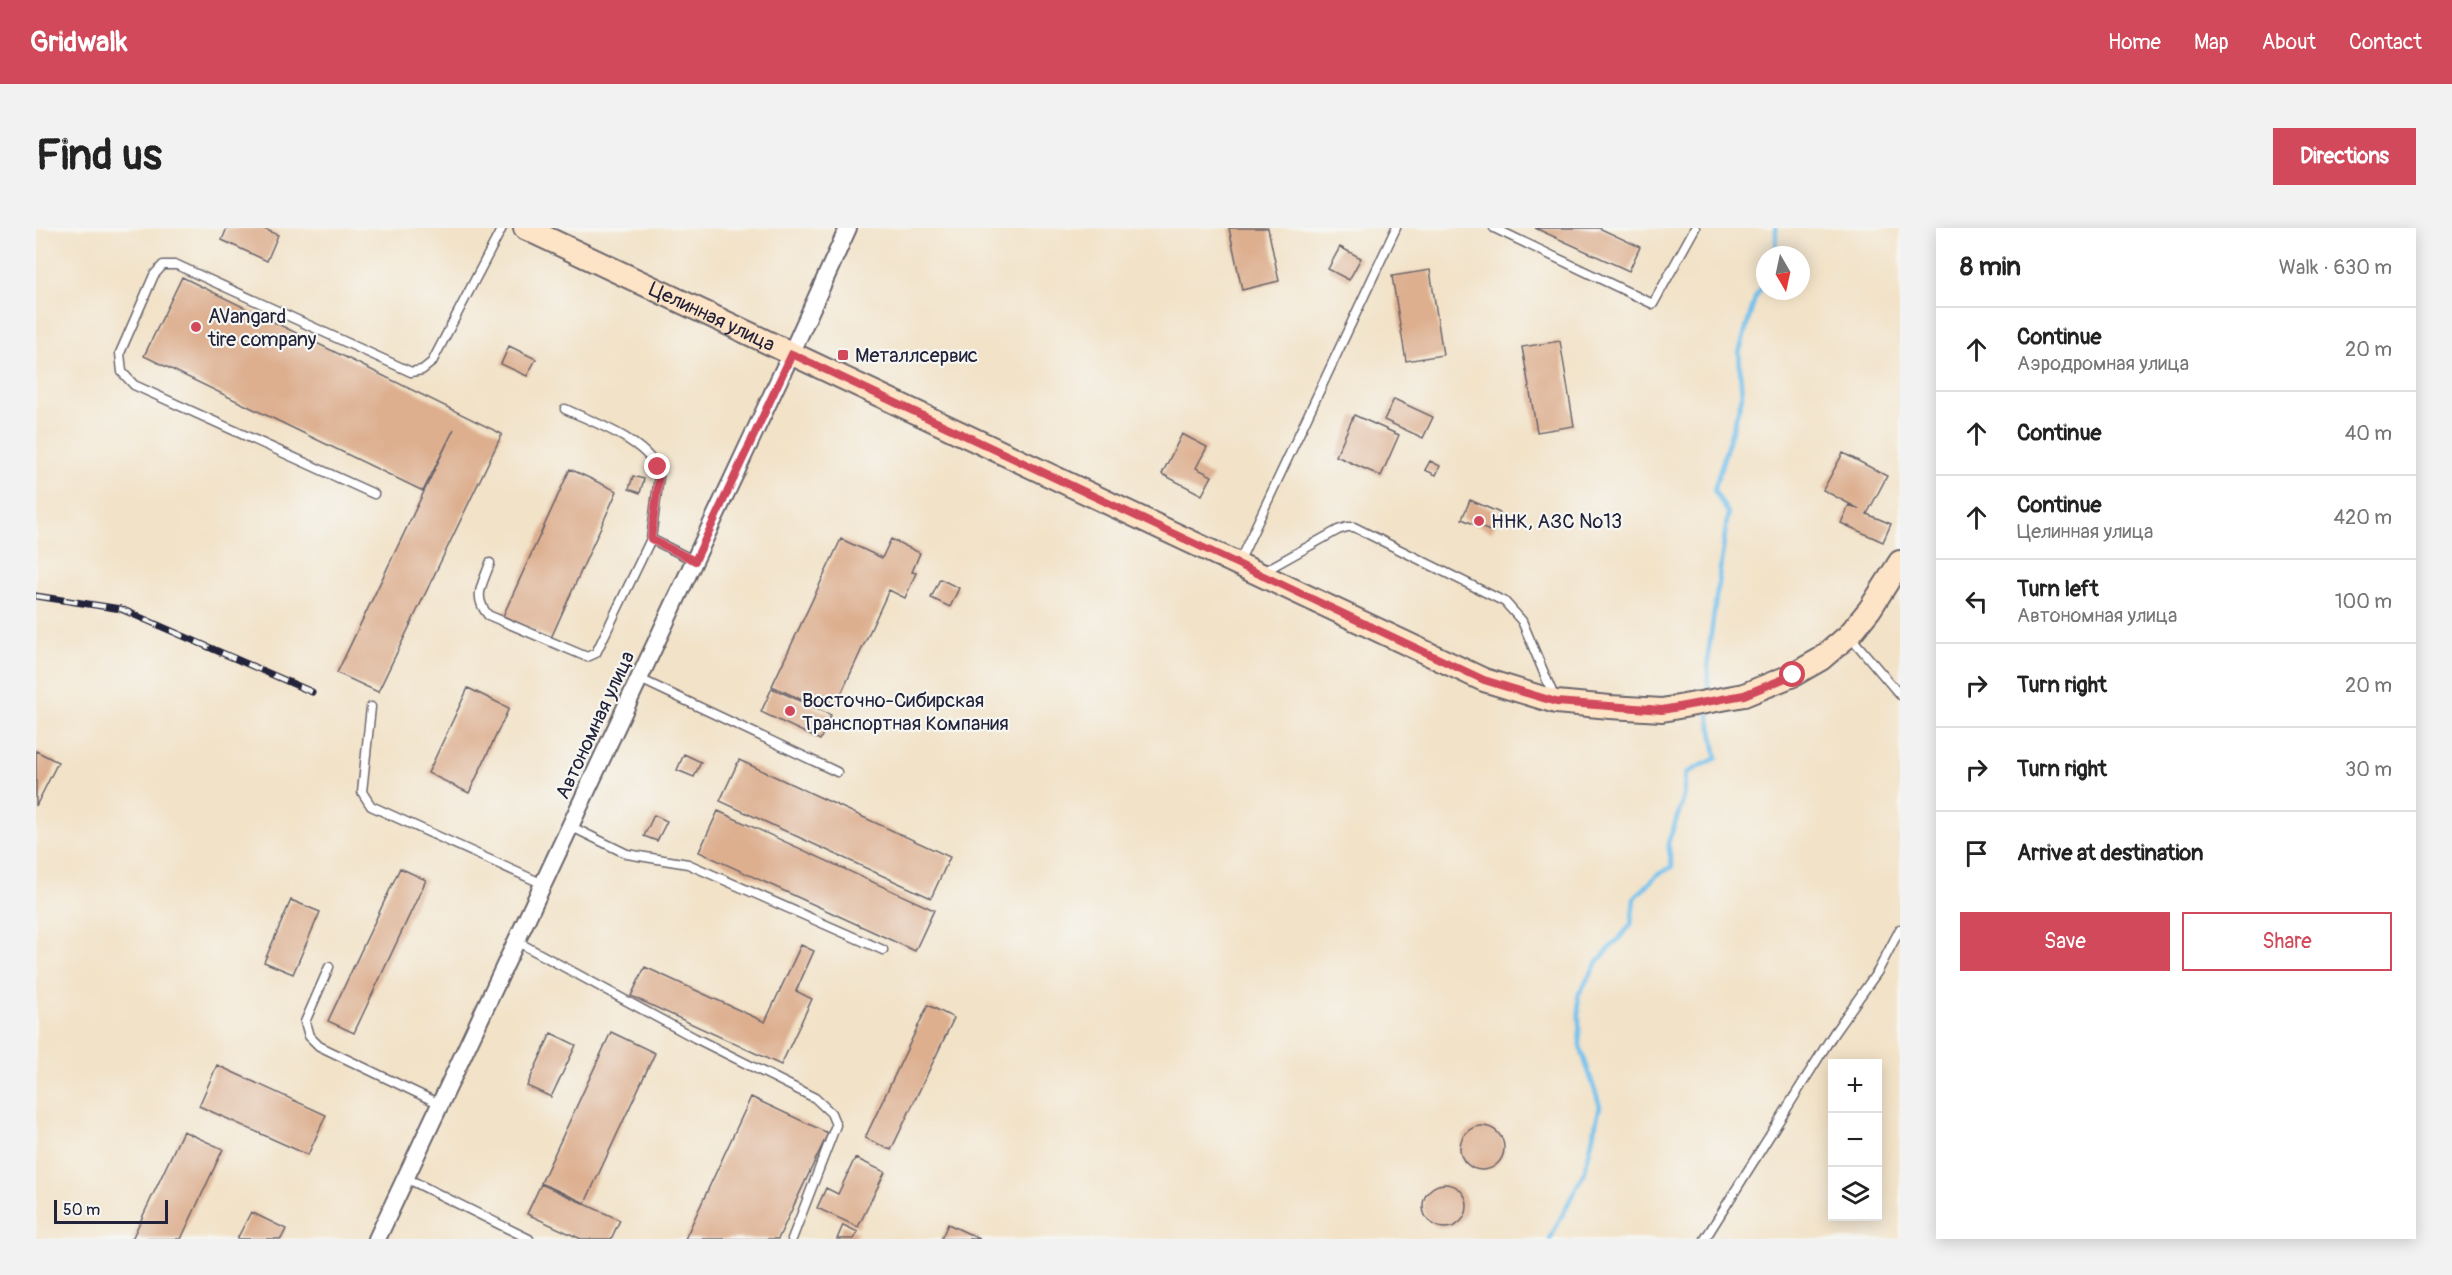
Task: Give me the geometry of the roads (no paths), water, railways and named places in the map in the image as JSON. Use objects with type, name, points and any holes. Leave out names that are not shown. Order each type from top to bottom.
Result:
[{"type":"street","name":"Целинная улица","points":[[525,228],[1484,680],[1556,702],[1662,710],[1744,695],[1793,675],[1821,659],[1849,635],[1870,609],[1900,562]]},
{"type":"street","name":"Автономная улица","points":[[377,1239],[792,354],[848,228]]},
{"type":"lane","points":[[374,494],[134,385],[122,372],[120,353],[153,275],[163,265],[177,265],[411,372],[422,370],[432,362],[502,228]]},
{"type":"lane","points":[[1248,570],[1396,228]]},
{"type":"lane","points":[[1494,228],[1653,304],[1695,228]]},
{"type":"lane","points":[[490,563],[478,597],[488,615],[586,657],[596,653],[651,539],[659,476],[658,467],[652,458],[629,440],[565,409]]},
{"type":"lane","points":[[1248,570],[1338,530],[1354,527],[1505,602],[1522,621],[1556,702]]},
{"type":"lane","points":[[651,539],[695,561]]},
{"type":"lane","points":[[1849,635],[1900,695]]},
{"type":"lane","points":[[640,679],[837,772]]},
{"type":"lane","points":[[371,707],[362,792],[371,806],[543,884]]},
{"type":"lane","points":[[570,826],[627,854],[688,864],[883,950]]},
{"type":"lane","points":[[1705,1239],[1834,1033],[1878,971],[1900,928]]},
{"type":"lane","points":[[516,941],[695,1038],[815,1098],[831,1113],[836,1125],[792,1239]]},
{"type":"lane","points":[[329,967],[305,1022],[309,1036],[319,1046],[440,1104]]},
{"type":"lane","points":[[406,1178],[529,1239]]},
{"type":"waterway","points":[[1776,228],[1776,246]]},
{"type":"waterway","points":[[1708,695],[1708,655],[1728,513],[1714,490],[1742,397],[1739,353],[1756,296]]},
{"type":"waterway","points":[[1550,1239],[1585,1170],[1600,1106],[1580,1046],[1578,995],[1599,960],[1631,925],[1634,899],[1657,875],[1672,867],[1668,843],[1682,804],[1686,773],[1717,758],[1708,709]]},
{"type":"railway","points":[[36,596],[121,609],[312,692]]},
{"type":"place","name":"AVangard tire company","points":[[196,327]]},
{"type":"place","name":"Металлсервис","points":[[843,355]]},
{"type":"place","name":"ННК, АЗС №13","points":[[1479,521]]},
{"type":"place","name":"Восточно-Сибирская Транспортная Компания","points":[[790,711]]}]
